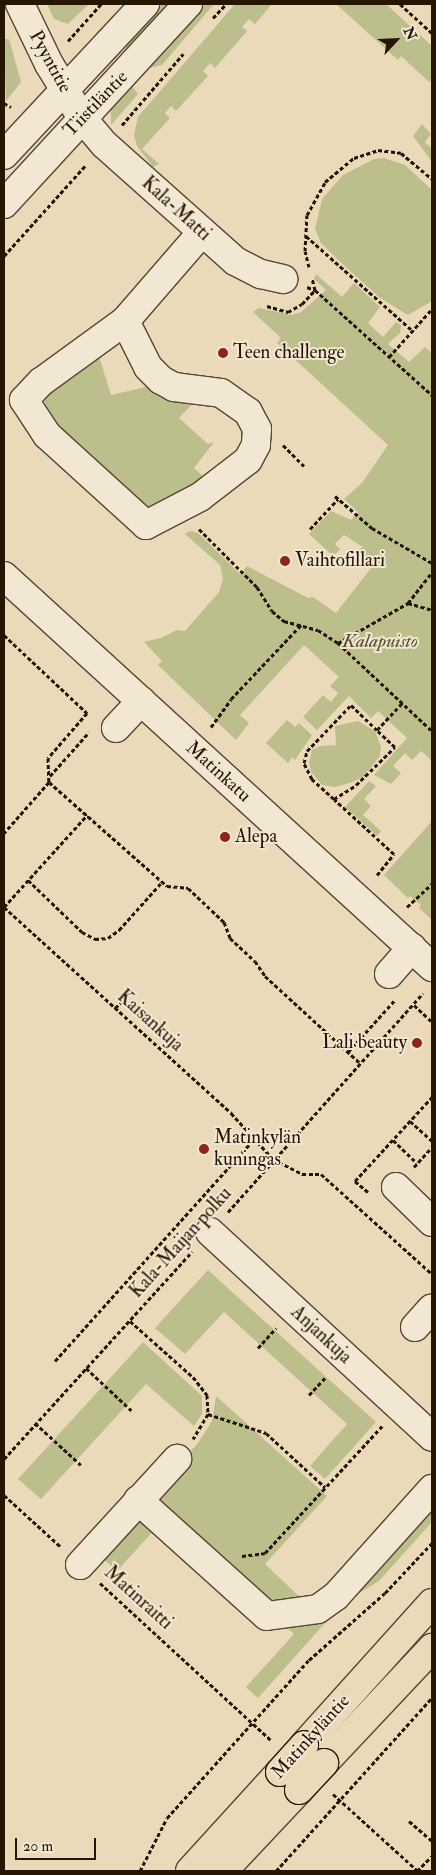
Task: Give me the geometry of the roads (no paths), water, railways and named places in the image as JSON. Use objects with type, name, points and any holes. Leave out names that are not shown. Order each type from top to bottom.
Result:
[{"type":"main road","name":"Matinkyläntie","points":[[223,1871],[289,1781],[304,1745],[432,1603]]},
{"type":"main road","name":"Matinkyläntie","points":[[190,1871],[289,1781],[324,1763],[432,1648]]},
{"type":"street","name":"Pyyntitie","points":[[20,4],[65,90],[82,118]]},
{"type":"street","name":"Tiistiläntie","points":[[4,155],[144,4]]},
{"type":"street","name":"Tiistiläntie","points":[[4,204],[188,4]]},
{"type":"street","name":"Kala-Matti","points":[[82,118],[105,145],[160,180],[202,232],[235,261],[261,274],[283,279]]},
{"type":"street","points":[[125,321],[148,367],[161,380],[174,387],[221,393],[248,412],[256,429],[256,445],[248,460],[200,497],[146,525],[47,435],[24,400],[41,382],[125,321],[202,232]]},
{"type":"street","name":"Matinkatu","points":[[4,576],[432,967]]},
{"type":"street","points":[[116,728],[141,701]]},
{"type":"street","points":[[394,985],[412,948]]},
{"type":"street","points":[[396,1186],[432,1222]]},
{"type":"street","name":"Anjankuja","points":[[210,1232],[432,1437]]},
{"type":"street","points":[[80,1565],[177,1459]]},
{"type":"street","points":[[138,1500],[267,1616],[318,1609],[336,1596],[432,1489]]},
{"type":"street","points":[[410,1628],[432,1648]]},
{"type":"place","name":"Teen challenge","points":[[223,353]]},
{"type":"place","name":"Vaihtofillari","points":[[285,561]]},
{"type":"place","name":"Alepa","points":[[225,837]]},
{"type":"place","name":"Lali beauty","points":[[417,1043]]},
{"type":"place","name":"Matinkylän kuningas","points":[[204,1149]]},
{"type":"park label","name":"Kalapuisto","points":[[380,642]]}]
